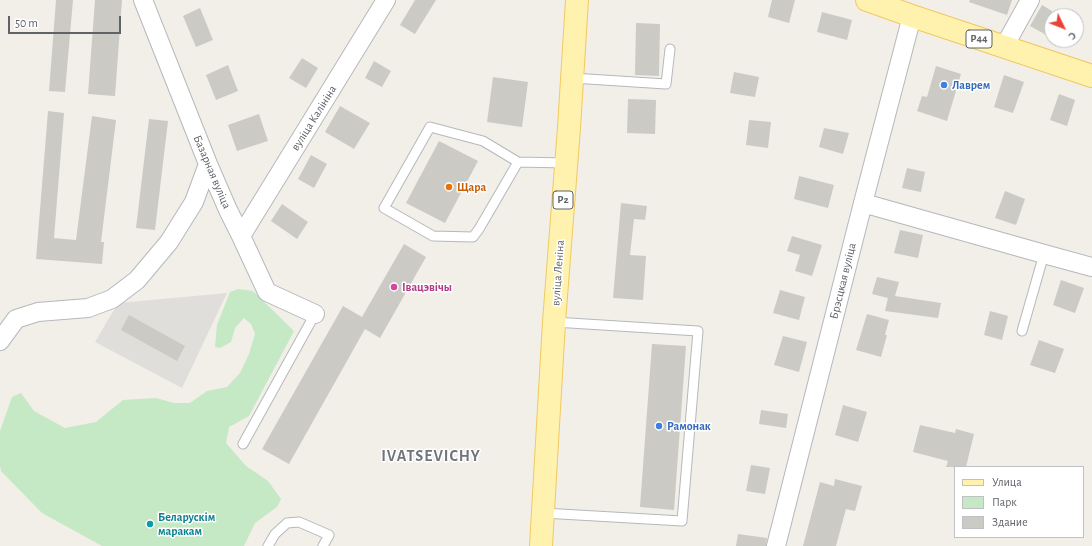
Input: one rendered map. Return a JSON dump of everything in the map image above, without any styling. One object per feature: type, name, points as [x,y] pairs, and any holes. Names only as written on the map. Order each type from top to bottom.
[{"type":"main road","name":"вуліца Леніна","points":[[541,546],[554,322],[577,0]]},
{"type":"main road","name":"Р44","points":[[867,0],[1092,76]]},
{"type":"street","name":"Базарная вуліца","points":[[143,0],[208,164],[267,292],[315,314]]},
{"type":"street","name":"вуліца Калініна","points":[[241,236],[386,0]]},
{"type":"street","points":[[1004,47],[1030,0]]},
{"type":"street","name":"Брэсцкая вуліца","points":[[776,546],[912,16]]},
{"type":"street","points":[[0,341],[16,319],[38,312],[88,308],[112,299],[137,280],[169,242],[194,202],[208,164]]},
{"type":"street","points":[[863,203],[1092,267]]},
{"type":"lane","points":[[572,78],[666,84],[670,49]]},
{"type":"lane","points":[[518,162],[473,237],[433,236],[384,208],[430,127],[483,141],[518,162],[566,163]]},
{"type":"lane","points":[[1022,330],[1044,254]]},
{"type":"lane","points":[[243,444],[315,314]]},
{"type":"lane","points":[[543,513],[682,521],[698,331],[554,322]]},
{"type":"lane","points":[[268,546],[275,534],[287,523],[299,522],[329,535],[323,546]]},
{"type":"shaded area","points":[[227,293],[182,388],[95,342],[118,303]]},
{"type":"green space","points":[[238,289],[253,291],[294,331],[249,416],[229,427],[226,443],[246,466],[268,481],[281,499],[277,507],[255,523],[244,546],[102,546],[42,513],[1,471],[0,431],[12,397],[21,393],[34,411],[65,428],[96,422],[123,400],[156,398],[174,403],[190,403],[207,391],[227,387],[240,373],[249,354],[255,334],[251,324],[244,318],[235,328],[231,342],[220,348],[215,347],[217,325],[230,292]]},
{"type":"building","points":[[56,0],[73,0],[65,92],[49,91]]},
{"type":"building","points":[[95,0],[122,0],[115,96],[88,94]]},
{"type":"building","points":[[415,0],[436,0],[415,34],[400,25]]},
{"type":"building","points":[[772,0],[795,0],[789,23],[768,17]]},
{"type":"building","points":[[970,0],[1012,0],[1007,15],[969,2]]},
{"type":"building","points":[[1042,5],[1047,8],[1044,8],[1044,34],[1030,26]]},
{"type":"building","points":[[200,8],[213,40],[196,47],[183,16]]},
{"type":"building","points":[[822,12],[852,20],[847,40],[817,32]]},
{"type":"building","points":[[636,23],[660,24],[659,76],[635,75]]},
{"type":"building","points":[[302,58],[318,68],[306,88],[289,78]]},
{"type":"building","points":[[374,61],[391,71],[382,87],[365,78]]},
{"type":"building","points":[[228,65],[238,91],[216,100],[206,75]]},
{"type":"building","name":"Лаврем","points":[[936,66],[961,74],[947,121],[917,111],[922,96],[927,97]]},
{"type":"building","points":[[734,72],[759,77],[755,97],[730,93]]},
{"type":"building","points":[[1004,75],[1024,82],[1013,113],[994,107]]},
{"type":"building","points":[[493,77],[528,82],[522,127],[487,122]]},
{"type":"building","points":[[1059,94],[1075,100],[1067,126],[1050,120]]},
{"type":"building","points":[[628,99],[656,100],[655,134],[627,133]]},
{"type":"building","points":[[340,106],[370,123],[354,149],[325,132]]},
{"type":"building","points":[[48,111],[64,113],[54,238],[76,240],[92,116],[116,120],[101,242],[104,242],[102,264],[36,259]]},
{"type":"building","points":[[259,114],[268,141],[237,151],[228,125]]},
{"type":"building","points":[[149,119],[168,121],[155,230],[136,228]]},
{"type":"building","points":[[749,120],[771,122],[768,148],[746,145]]},
{"type":"building","points":[[824,128],[849,133],[843,154],[819,147]]},
{"type":"building","points":[[439,141],[478,161],[445,223],[406,203]]},
{"type":"building","points":[[311,155],[327,164],[314,188],[298,179]]},
{"type":"building","points":[[907,168],[925,172],[921,192],[902,188]]},
{"type":"building","points":[[799,176],[834,185],[828,208],[794,199]]},
{"type":"building","points":[[1005,191],[1025,199],[1016,225],[995,218]]},
{"type":"building","points":[[621,203],[647,206],[645,220],[634,219],[630,255],[646,256],[643,300],[613,298]]},
{"type":"building","points":[[282,204],[308,222],[297,239],[271,221]]},
{"type":"building","points":[[900,230],[923,235],[918,258],[894,253]]},
{"type":"building","points":[[792,236],[822,245],[812,276],[795,271],[800,255],[787,251]]},
{"type":"building","points":[[404,244],[426,257],[380,338],[365,329],[289,464],[262,449],[343,306],[362,317]]},
{"type":"building","points":[[877,277],[899,282],[895,296],[941,303],[938,318],[885,311],[888,298],[872,294]]},
{"type":"building","points":[[1061,280],[1084,288],[1075,313],[1053,305]]},
{"type":"building","points":[[780,290],[805,297],[799,320],[773,313]]},
{"type":"building","points":[[990,311],[1008,316],[1002,340],[984,335]]},
{"type":"building","points":[[867,314],[889,320],[885,335],[887,335],[881,357],[856,350]]},
{"type":"building","points":[[129,315],[185,346],[177,361],[121,330]]},
{"type":"building","points":[[783,336],[807,342],[799,372],[774,365]]},
{"type":"building","points":[[1039,340],[1064,349],[1055,373],[1030,365]]},
{"type":"building","points":[[652,344],[686,346],[674,510],[640,507]]},
{"type":"building","points":[[843,405],[867,412],[858,442],[835,435]]},
{"type":"building","points":[[761,410],[788,414],[786,428],[759,424]]},
{"type":"building","points":[[920,425],[955,433],[956,429],[974,434],[966,466],[946,467],[948,461],[913,452]]},
{"type":"building","points":[[751,465],[770,468],[765,494],[746,491]]},
{"type":"building","points":[[835,479],[862,486],[855,511],[846,509],[836,546],[803,546],[820,482],[834,486]]},
{"type":"building","points":[[738,534],[767,538],[766,546],[736,546]]},
{"type":"place","name":"Лаврем","points":[[944,85]]},
{"type":"place","name":"Щара","points":[[449,187]]},
{"type":"place","name":"Івацэвічы","points":[[394,287]]},
{"type":"place","name":"Рамонак","points":[[659,426]]},
{"type":"place","name":"Беларускім маракам","points":[[150,524]]},
{"type":"district","name":"IVATSEVICHY","points":[[431,456]]}]
